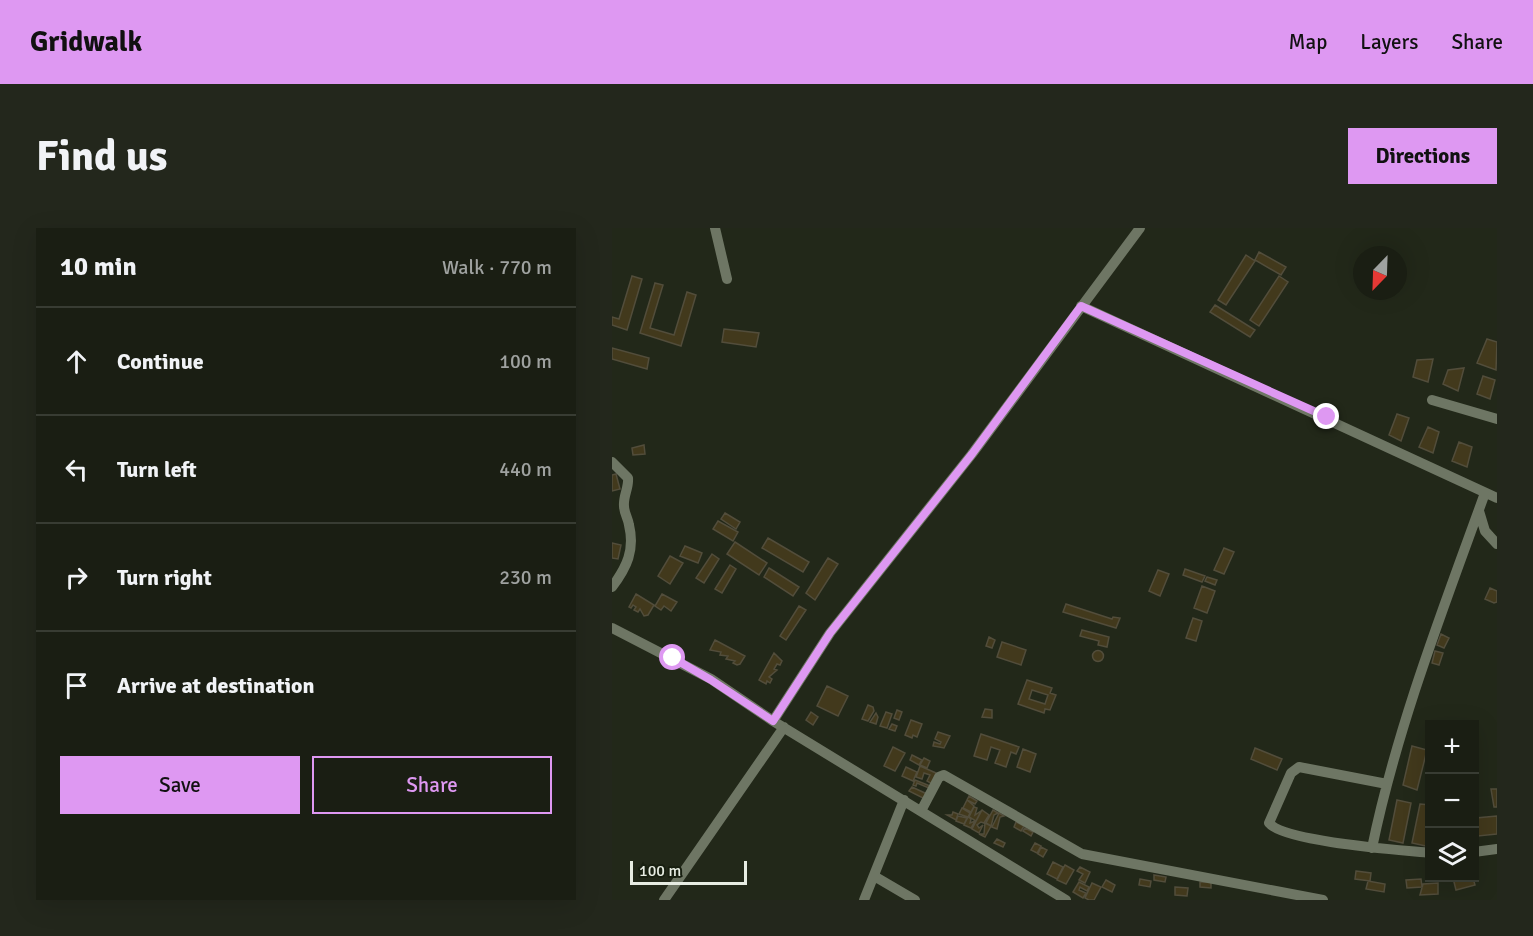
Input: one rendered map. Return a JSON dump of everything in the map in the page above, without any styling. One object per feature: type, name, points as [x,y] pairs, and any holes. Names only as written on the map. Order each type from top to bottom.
[{"type":"street","points":[[715,228],[727,279]]},
{"type":"street","points":[[773,721],[830,633],[943,491],[1140,228]]},
{"type":"street","points":[[1081,306],[1497,498]]},
{"type":"street","points":[[1432,400],[1497,419]]},
{"type":"street","points":[[612,462],[628,478],[624,495],[624,510],[629,525],[631,546],[628,565],[612,587]]},
{"type":"street","points":[[1372,848],[1387,784],[1438,625],[1485,493]]},
{"type":"street","points":[[1479,511],[1485,531],[1497,544]]},
{"type":"street","points":[[612,628],[711,680],[773,721],[1065,900]]},
{"type":"street","points":[[664,900],[784,727]]},
{"type":"street","points":[[1387,784],[1299,766],[1291,773],[1269,823],[1276,829],[1372,848],[1425,853]]},
{"type":"street","points":[[921,811],[939,777],[945,776],[1077,852],[1323,900]]},
{"type":"street","points":[[864,900],[904,800]]},
{"type":"street","points":[[1479,851],[1497,849]]},
{"type":"street","points":[[873,876],[915,900]]},
{"type":"building","points":[[1259,252],[1286,267],[1281,275],[1255,260]]},
{"type":"building","points":[[1246,255],[1255,261],[1226,305],[1218,300]]},
{"type":"building","points":[[632,276],[642,279],[627,330],[612,325],[612,317],[619,319]]},
{"type":"building","points":[[1279,276],[1288,282],[1259,326],[1250,320]]},
{"type":"building","points":[[655,283],[663,285],[650,328],[674,335],[687,292],[696,295],[681,346],[640,333]]},
{"type":"building","points":[[1215,305],[1255,330],[1250,337],[1210,312]]},
{"type":"building","points":[[724,329],[759,333],[756,347],[722,342]]},
{"type":"building","points":[[1487,339],[1497,342],[1496,370],[1477,363]]},
{"type":"building","points":[[612,348],[649,358],[647,369],[612,359]]},
{"type":"building","points":[[1433,359],[1428,382],[1413,377],[1417,360]]},
{"type":"building","points":[[1464,368],[1458,391],[1443,384],[1448,370]]},
{"type":"building","points":[[1483,376],[1495,380],[1490,399],[1477,394]]},
{"type":"building","points":[[1397,414],[1409,418],[1401,441],[1389,435]]},
{"type":"building","points":[[1428,427],[1439,432],[1433,453],[1419,447]]},
{"type":"building","points":[[1459,442],[1472,447],[1467,467],[1452,461]]},
{"type":"building","points":[[644,445],[645,454],[633,455],[632,448]]},
{"type":"building","points":[[616,474],[620,489],[612,491],[612,475]]},
{"type":"building","points":[[725,513],[740,522],[736,529],[721,519]]},
{"type":"building","points":[[718,521],[738,532],[733,541],[713,529]]},
{"type":"building","points":[[768,538],[809,562],[803,572],[762,548]]},
{"type":"building","points":[[735,542],[767,563],[759,575],[727,554]]},
{"type":"building","points":[[612,543],[621,545],[618,559],[612,558]]},
{"type":"building","points":[[685,546],[702,553],[698,563],[680,556]]},
{"type":"building","points":[[1224,548],[1234,552],[1224,574],[1214,570]]},
{"type":"building","points":[[712,554],[719,559],[704,583],[696,578]]},
{"type":"building","points":[[670,556],[683,563],[670,584],[658,576]]},
{"type":"building","points":[[828,558],[838,564],[815,600],[806,593]]},
{"type":"building","points":[[730,565],[736,569],[722,593],[715,589]]},
{"type":"building","points":[[769,568],[799,587],[793,596],[764,577]]},
{"type":"building","points":[[1185,569],[1205,576],[1202,582],[1183,575]]},
{"type":"building","points":[[1158,570],[1169,574],[1160,596],[1149,591]]},
{"type":"building","points":[[1207,577],[1217,580],[1215,585],[1205,581]]},
{"type":"building","points":[[1202,586],[1215,591],[1207,613],[1194,608]]},
{"type":"building","points":[[1490,588],[1497,591],[1497,602],[1485,599]]},
{"type":"building","points":[[636,594],[654,605],[648,615],[644,616],[640,609],[638,612],[634,610],[636,607],[633,605],[629,607]]},
{"type":"building","points":[[662,594],[677,602],[671,611],[664,606],[661,610],[655,606]]},
{"type":"building","points":[[1066,604],[1112,619],[1113,617],[1120,618],[1116,628],[1063,612]]},
{"type":"building","points":[[799,606],[806,610],[786,640],[780,636]]},
{"type":"building","points":[[1193,618],[1202,621],[1196,641],[1186,638]]},
{"type":"building","points":[[1082,630],[1109,637],[1107,647],[1098,645],[1099,641],[1080,636]]},
{"type":"building","points":[[1441,634],[1449,638],[1444,648],[1437,645]]},
{"type":"building","points":[[989,637],[995,640],[992,648],[986,646]]},
{"type":"building","points":[[715,640],[745,656],[740,664],[737,665],[733,663],[735,661],[726,659],[728,656],[720,655],[721,652],[710,650]]},
{"type":"building","points":[[1002,642],[1026,650],[1021,665],[997,657]]},
{"type":"building","points":[[1098,650],[1104,656],[1098,662],[1092,656]]},
{"type":"building","points":[[1435,651],[1443,653],[1439,665],[1432,663]]},
{"type":"building","points":[[774,653],[782,661],[780,665],[777,664],[774,669],[777,670],[769,677],[772,679],[770,683],[767,681],[766,684],[759,680]]},
{"type":"building","points":[[1027,680],[1052,688],[1050,693],[1056,695],[1050,710],[1045,709],[1044,713],[1018,704]],"holes":[[[1032,690],[1048,695],[1045,704],[1029,699]]]},
{"type":"building","points":[[827,686],[848,696],[838,716],[817,706]]},
{"type":"building","points":[[868,705],[873,707],[874,711],[868,721],[862,719]]},
{"type":"building","points":[[985,709],[992,710],[992,718],[982,717]]},
{"type":"building","points":[[897,710],[902,712],[899,720],[894,718]]},
{"type":"building","points":[[811,712],[818,717],[813,725],[806,720]]},
{"type":"building","points":[[886,712],[892,714],[887,728],[880,726]]},
{"type":"building","points":[[876,713],[878,717],[876,724],[870,722]]},
{"type":"building","points":[[911,720],[922,724],[917,737],[913,735],[912,738],[905,735]]},
{"type":"building","points":[[892,724],[897,726],[895,731],[889,729]]},
{"type":"building","points":[[938,732],[950,736],[944,748],[933,746],[934,742],[940,744],[941,742],[935,739]]},
{"type":"building","points":[[981,734],[1019,747],[1016,754],[1011,752],[1006,767],[995,763],[1000,750],[991,747],[987,760],[974,756]]},
{"type":"building","points":[[1412,746],[1425,749],[1417,790],[1403,785]]},
{"type":"building","points":[[893,747],[905,753],[895,771],[884,766]]},
{"type":"building","points":[[1255,748],[1282,759],[1277,770],[1251,759]]},
{"type":"building","points":[[1023,749],[1036,754],[1030,772],[1017,767]]},
{"type":"building","points":[[912,755],[922,760],[919,765],[910,760]]},
{"type":"building","points":[[924,758],[930,761],[927,768],[920,765]]},
{"type":"building","points":[[920,766],[936,773],[932,784],[927,781],[930,775],[924,773],[922,779],[916,777]]},
{"type":"building","points":[[906,767],[917,772],[913,781],[902,776]]},
{"type":"building","points":[[915,780],[930,786],[929,788],[917,783],[916,786],[913,785]]},
{"type":"building","points":[[912,787],[927,794],[925,799],[909,791]]},
{"type":"building","points":[[1491,789],[1497,789],[1497,807],[1494,807]]},
{"type":"building","points":[[969,796],[977,801],[975,804],[967,800]]},
{"type":"building","points":[[967,800],[974,806],[971,812],[963,808]]},
{"type":"building","points":[[1397,800],[1411,803],[1403,843],[1389,840]]},
{"type":"building","points":[[1420,804],[1425,804],[1425,846],[1412,843]]},
{"type":"building","points":[[974,807],[977,808],[975,815],[981,811],[976,821],[969,817]]},
{"type":"building","points":[[962,808],[970,813],[968,817],[959,814]]},
{"type":"building","points":[[982,810],[989,815],[984,823],[977,825],[979,828],[983,825],[979,833],[972,829]]},
{"type":"building","points":[[993,810],[998,813],[994,815],[991,826],[986,823]]},
{"type":"building","points":[[953,812],[958,814],[956,820],[947,815],[952,815]]},
{"type":"building","points":[[999,813],[1004,816],[1000,817],[997,829],[992,827]]},
{"type":"building","points":[[958,816],[967,818],[964,824],[956,821]]},
{"type":"building","points":[[1497,816],[1497,834],[1479,836],[1479,818]]},
{"type":"building","points":[[968,817],[971,819],[970,823],[975,821],[971,828],[964,825]]},
{"type":"building","points":[[1016,822],[1024,826],[1021,831],[1014,827]]},
{"type":"building","points":[[985,823],[991,826],[985,837],[979,834],[984,834]]},
{"type":"building","points":[[1025,828],[1033,832],[1031,836],[1023,831]]},
{"type":"building","points":[[997,839],[1005,843],[1003,847],[994,843]]},
{"type":"building","points":[[1035,843],[1041,846],[1037,853],[1031,850]]},
{"type":"building","points":[[1041,847],[1047,850],[1043,857],[1038,854]]},
{"type":"building","points":[[1053,862],[1063,867],[1057,879],[1047,874]]},
{"type":"building","points":[[1065,865],[1074,870],[1066,884],[1057,880]]},
{"type":"building","points":[[1080,867],[1090,872],[1085,883],[1079,880],[1083,874],[1077,871]]},
{"type":"building","points":[[1356,871],[1371,873],[1370,881],[1355,879]]},
{"type":"building","points":[[1154,875],[1166,877],[1165,882],[1154,880]]},
{"type":"building","points":[[1140,879],[1151,881],[1150,887],[1139,885]]},
{"type":"building","points":[[1421,879],[1422,887],[1407,888],[1406,880]]},
{"type":"building","points":[[1106,880],[1115,885],[1112,892],[1102,887]]},
{"type":"building","points":[[1368,881],[1385,884],[1384,892],[1366,889]]},
{"type":"building","points":[[1079,882],[1089,887],[1087,891],[1080,887],[1079,890],[1086,893],[1083,898],[1073,892]]},
{"type":"building","points":[[1200,882],[1211,882],[1211,888],[1200,887]]},
{"type":"building","points":[[1454,882],[1474,882],[1475,885],[1456,890]]},
{"type":"building","points":[[1092,883],[1101,887],[1094,900],[1089,900],[1085,898]]},
{"type":"building","points":[[1438,883],[1438,894],[1420,895],[1423,884]]},
{"type":"building","points":[[1175,887],[1188,888],[1187,896],[1175,895]]},
{"type":"route","points":[[673,658],[773,721],[830,633],[972,454],[1081,306],[1327,417]]}]
